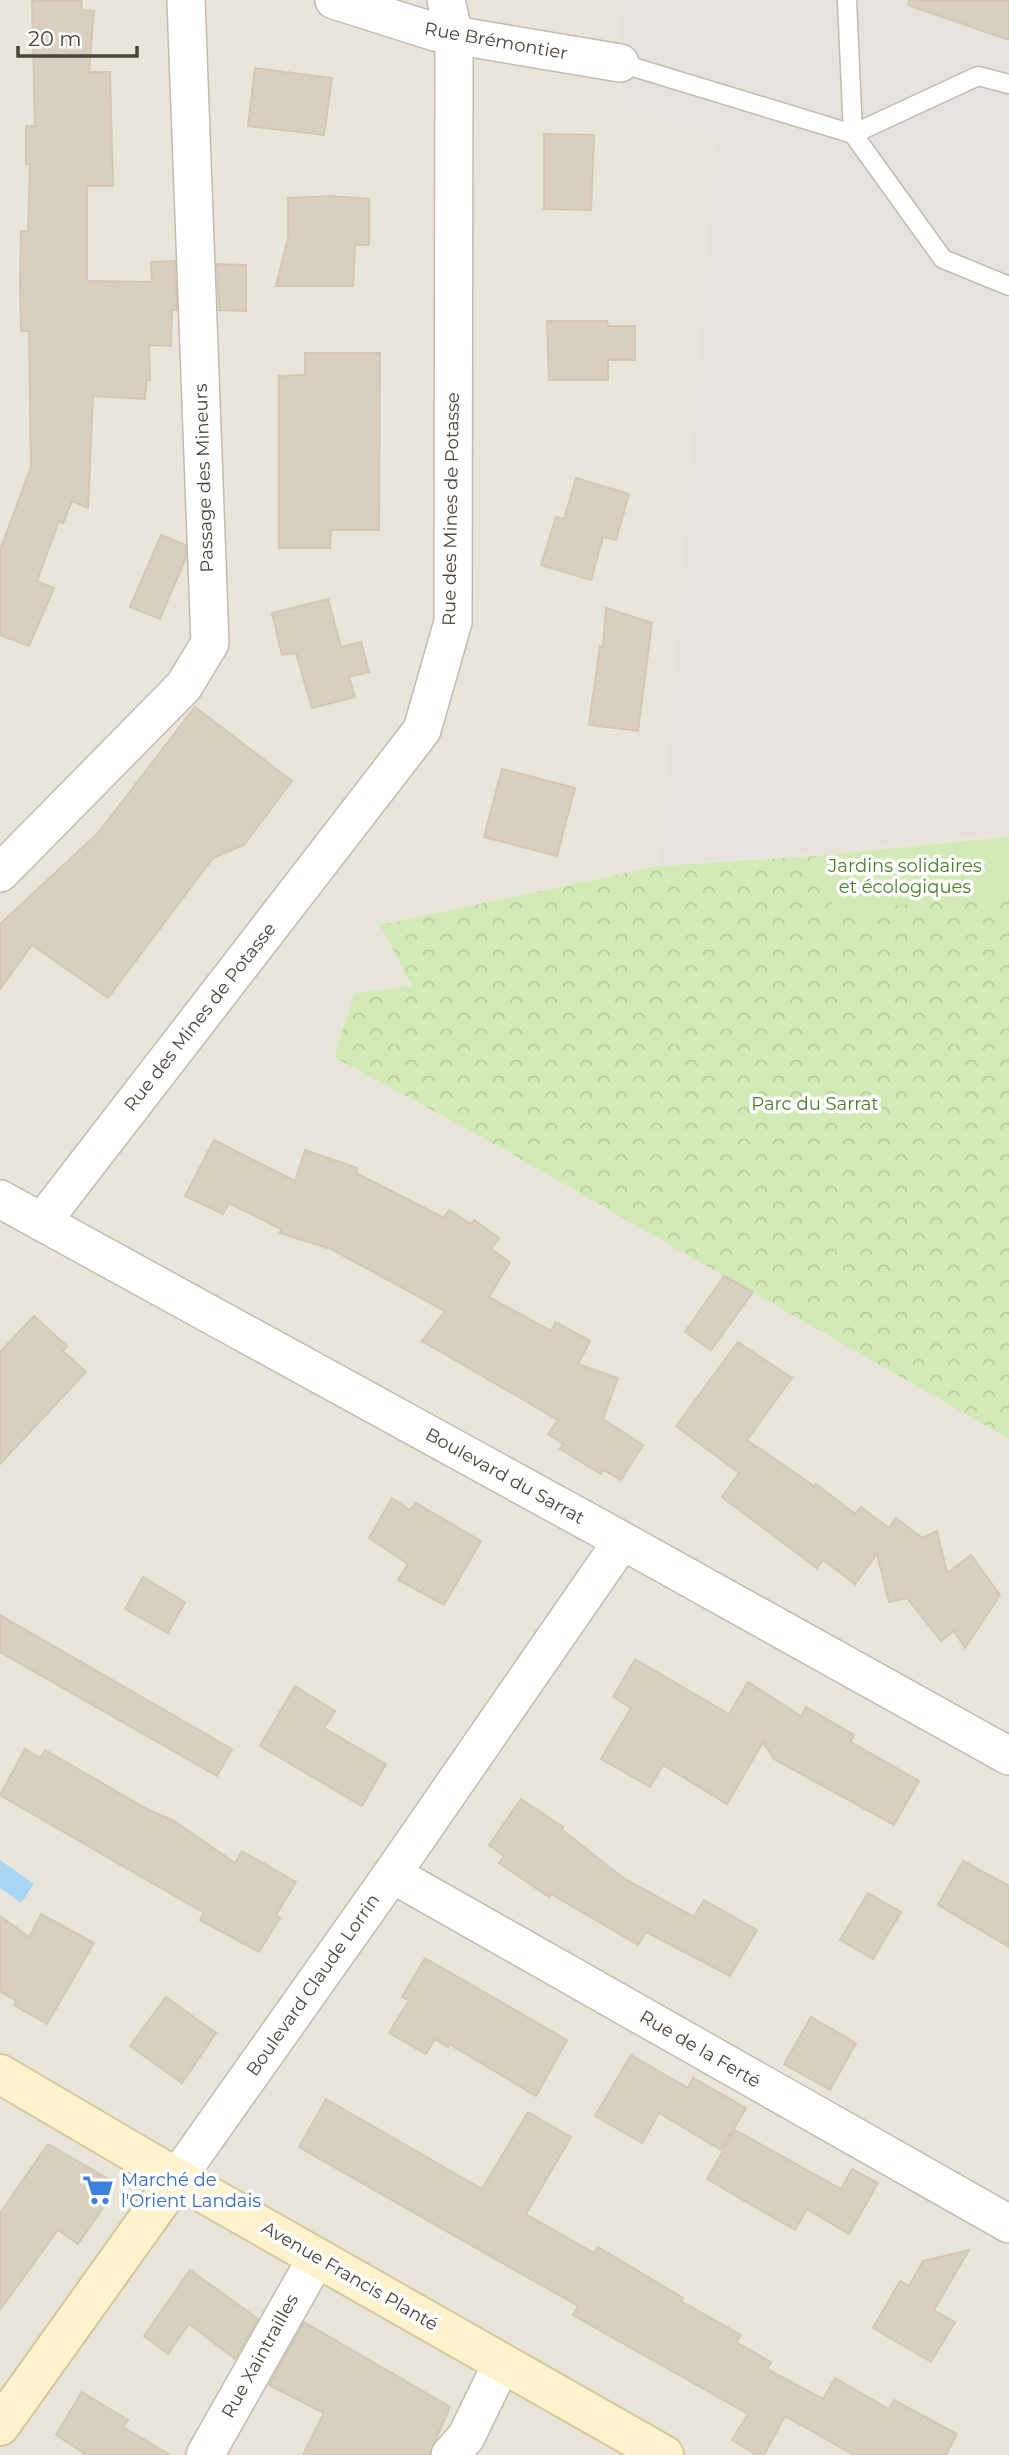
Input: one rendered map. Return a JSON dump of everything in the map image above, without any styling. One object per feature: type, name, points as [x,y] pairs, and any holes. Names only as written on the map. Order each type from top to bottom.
[{"type":"street","name":"Passage des Mineurs","points":[[0,873],[184,686],[210,643],[186,0]]},
{"type":"street","name":"Rue Brémontier","points":[[334,0],[435,32],[620,63]]},
{"type":"street","name":"Rue des Mines de Potasse","points":[[43,1222],[422,730],[453,622],[454,36],[446,0]]},
{"type":"street","name":"Boulevard du Sarrat","points":[[0,1199],[1009,1756]]},
{"type":"street","name":"Boulevard Claude Lorrin","points":[[0,2426],[392,1874],[622,1541]]},
{"type":"street","name":"Rue de la Ferté","points":[[392,1874],[1009,2224]]},
{"type":"street","name":"Avenue Francis Planté","points":[[0,2074],[177,2178],[664,2455]]},
{"type":"street","name":"Rue Xaintrailles","points":[[205,2455],[317,2257]]},
{"type":"street","points":[[458,2446],[502,2363]]},
{"type":"lane","points":[[846,0],[853,134],[943,259],[1009,286]]},
{"type":"lane","points":[[620,63],[853,134],[978,76],[1009,84]]},
{"type":"shaded area","points":[[0,0],[1009,0],[1009,2455],[0,2455]]},
{"type":"shaded area","points":[[622,0],[1009,0],[1009,832],[660,866],[716,140],[624,111],[620,63]]},
{"type":"green space","name":"Jardins solidaires et écologiques","points":[[1009,837],[1009,893],[835,912],[816,856]]},
{"type":"green space","name":"Parc du Sarrat","points":[[816,856],[835,912],[1009,893],[1009,1439],[480,1136],[334,1057],[355,993],[412,986],[380,925],[660,866]]},
{"type":"water","points":[[0,1860],[34,1884],[21,1903],[0,1888]]},
{"type":"building","points":[[32,0],[81,0],[82,10],[94,11],[89,72],[110,72],[113,186],[87,186],[87,281],[152,282],[151,262],[175,261],[177,310],[172,310],[171,346],[149,345],[150,380],[147,380],[145,399],[93,396],[88,508],[72,501],[63,523],[59,521],[37,581],[54,588],[29,646],[0,635],[0,550],[31,467],[29,331],[21,331],[20,281],[21,231],[28,231],[30,164],[26,164],[26,126],[35,126]]},
{"type":"building","points":[[909,0],[1009,0],[1009,40],[908,5]]},
{"type":"building","points":[[255,68],[332,78],[324,135],[248,126]]},
{"type":"building","points":[[544,134],[594,135],[591,210],[544,209]]},
{"type":"building","points":[[331,196],[369,199],[369,245],[355,245],[353,286],[276,286],[288,238],[288,198]]},
{"type":"building","points":[[217,264],[246,265],[246,311],[219,310]]},
{"type":"building","points":[[547,321],[607,321],[608,326],[635,326],[635,360],[608,360],[608,380],[549,380]]},
{"type":"building","points":[[305,353],[380,353],[379,530],[331,530],[330,548],[279,548],[279,376],[305,375]]},
{"type":"building","points":[[576,478],[629,494],[616,540],[603,537],[591,580],[541,565],[556,517],[564,519]]},
{"type":"building","points":[[161,535],[185,545],[186,557],[160,619],[130,607]]},
{"type":"building","points":[[328,599],[341,647],[361,642],[369,672],[349,677],[355,697],[312,708],[296,653],[282,655],[272,613]]},
{"type":"building","points":[[606,608],[652,623],[638,731],[589,725],[600,646],[603,647]]},
{"type":"building","points":[[195,707],[292,781],[244,845],[213,858],[108,998],[32,945],[0,989],[0,924],[98,833]]},
{"type":"building","points":[[502,769],[575,788],[557,856],[484,837]]},
{"type":"building","points":[[214,1140],[295,1181],[305,1150],[357,1168],[356,1173],[444,1218],[449,1210],[471,1224],[474,1220],[499,1238],[491,1249],[510,1262],[489,1297],[551,1331],[556,1322],[590,1341],[578,1364],[618,1378],[603,1419],[643,1445],[621,1480],[603,1470],[601,1474],[560,1449],[563,1444],[548,1434],[558,1420],[422,1341],[445,1311],[331,1249],[280,1233],[281,1229],[229,1203],[223,1214],[185,1196]]},
{"type":"building","points":[[724,1276],[753,1292],[711,1350],[685,1332]]},
{"type":"building","points":[[34,1316],[67,1346],[63,1351],[86,1372],[0,1464],[0,1352]]},
{"type":"building","points":[[738,1342],[792,1378],[747,1440],[814,1486],[816,1484],[855,1514],[861,1507],[889,1528],[896,1518],[922,1538],[937,1531],[947,1573],[971,1555],[1000,1595],[965,1648],[954,1631],[941,1641],[907,1598],[889,1602],[877,1554],[855,1584],[823,1560],[817,1568],[722,1497],[739,1473],[676,1426]]},
{"type":"building","points":[[392,1498],[410,1510],[416,1503],[481,1541],[444,1605],[398,1580],[408,1564],[369,1538]]},
{"type":"building","points":[[143,1577],[185,1602],[168,1633],[125,1609]]},
{"type":"building","points":[[0,1615],[232,1749],[217,1776],[0,1652]]},
{"type":"building","points":[[635,1659],[729,1714],[748,1682],[801,1716],[806,1707],[854,1735],[851,1742],[919,1781],[894,1825],[774,1759],[763,1742],[727,1804],[663,1765],[650,1787],[601,1759],[631,1708],[613,1697]]},
{"type":"building","points":[[295,1686],[335,1711],[324,1728],[386,1764],[362,1806],[260,1746]]},
{"type":"building","points":[[25,1749],[40,1758],[45,1750],[147,1809],[174,1821],[235,1863],[242,1851],[296,1882],[276,1915],[280,1918],[259,1952],[200,1920],[204,1913],[0,1795]]},
{"type":"building","points":[[521,1799],[563,1827],[562,1830],[625,1879],[694,1917],[704,1900],[757,1930],[730,1976],[646,1932],[638,1945],[551,1894],[549,1897],[499,1863],[504,1856],[489,1845]]},
{"type":"building","points":[[963,1861],[1009,1886],[1009,1947],[938,1905]]},
{"type":"building","points":[[868,1893],[901,1912],[873,1959],[840,1940]]},
{"type":"building","points":[[41,1914],[94,1943],[47,2024],[14,2005],[16,2000],[0,1992],[0,1916],[29,1937]]},
{"type":"building","points":[[425,1958],[567,2040],[536,2096],[449,2044],[448,2047],[435,2039],[426,2054],[389,2033],[409,2000],[402,1997]]},
{"type":"building","points":[[166,1997],[216,2033],[182,2083],[130,2046]]},
{"type":"building","points":[[811,2017],[856,2043],[830,2090],[784,2064]]},
{"type":"building","points":[[631,2055],[688,2088],[693,2078],[746,2108],[721,2150],[659,2113],[642,2143],[595,2116]]},
{"type":"building","points":[[326,2099],[482,2189],[528,2112],[571,2137],[526,2214],[594,2253],[598,2247],[683,2298],[681,2301],[741,2335],[736,2342],[771,2362],[767,2369],[823,2399],[835,2378],[889,2409],[894,2400],[957,2434],[946,2455],[854,2455],[785,2416],[764,2455],[757,2455],[732,2440],[748,2414],[573,2315],[578,2306],[299,2147]]},
{"type":"building","points":[[735,2130],[841,2189],[852,2169],[878,2183],[849,2234],[807,2209],[795,2230],[707,2179]]},
{"type":"building","points":[[48,2144],[112,2181],[110,2198],[78,2244],[58,2230],[0,2310],[0,2213]]},
{"type":"building","points":[[969,2250],[934,2310],[955,2322],[931,2362],[873,2328],[900,2281],[909,2286],[923,2261]]},
{"type":"building","points":[[190,2270],[258,2319],[235,2359],[189,2324],[168,2354],[144,2336]]},
{"type":"building","points":[[304,2322],[450,2407],[429,2455],[303,2455],[324,2413],[269,2385]]},
{"type":"building","points":[[82,2392],[128,2420],[123,2427],[170,2455],[87,2455],[56,2435]]},
{"type":"place","name":"Marché de l'Orient Landais","points":[[98,2190]]}]
